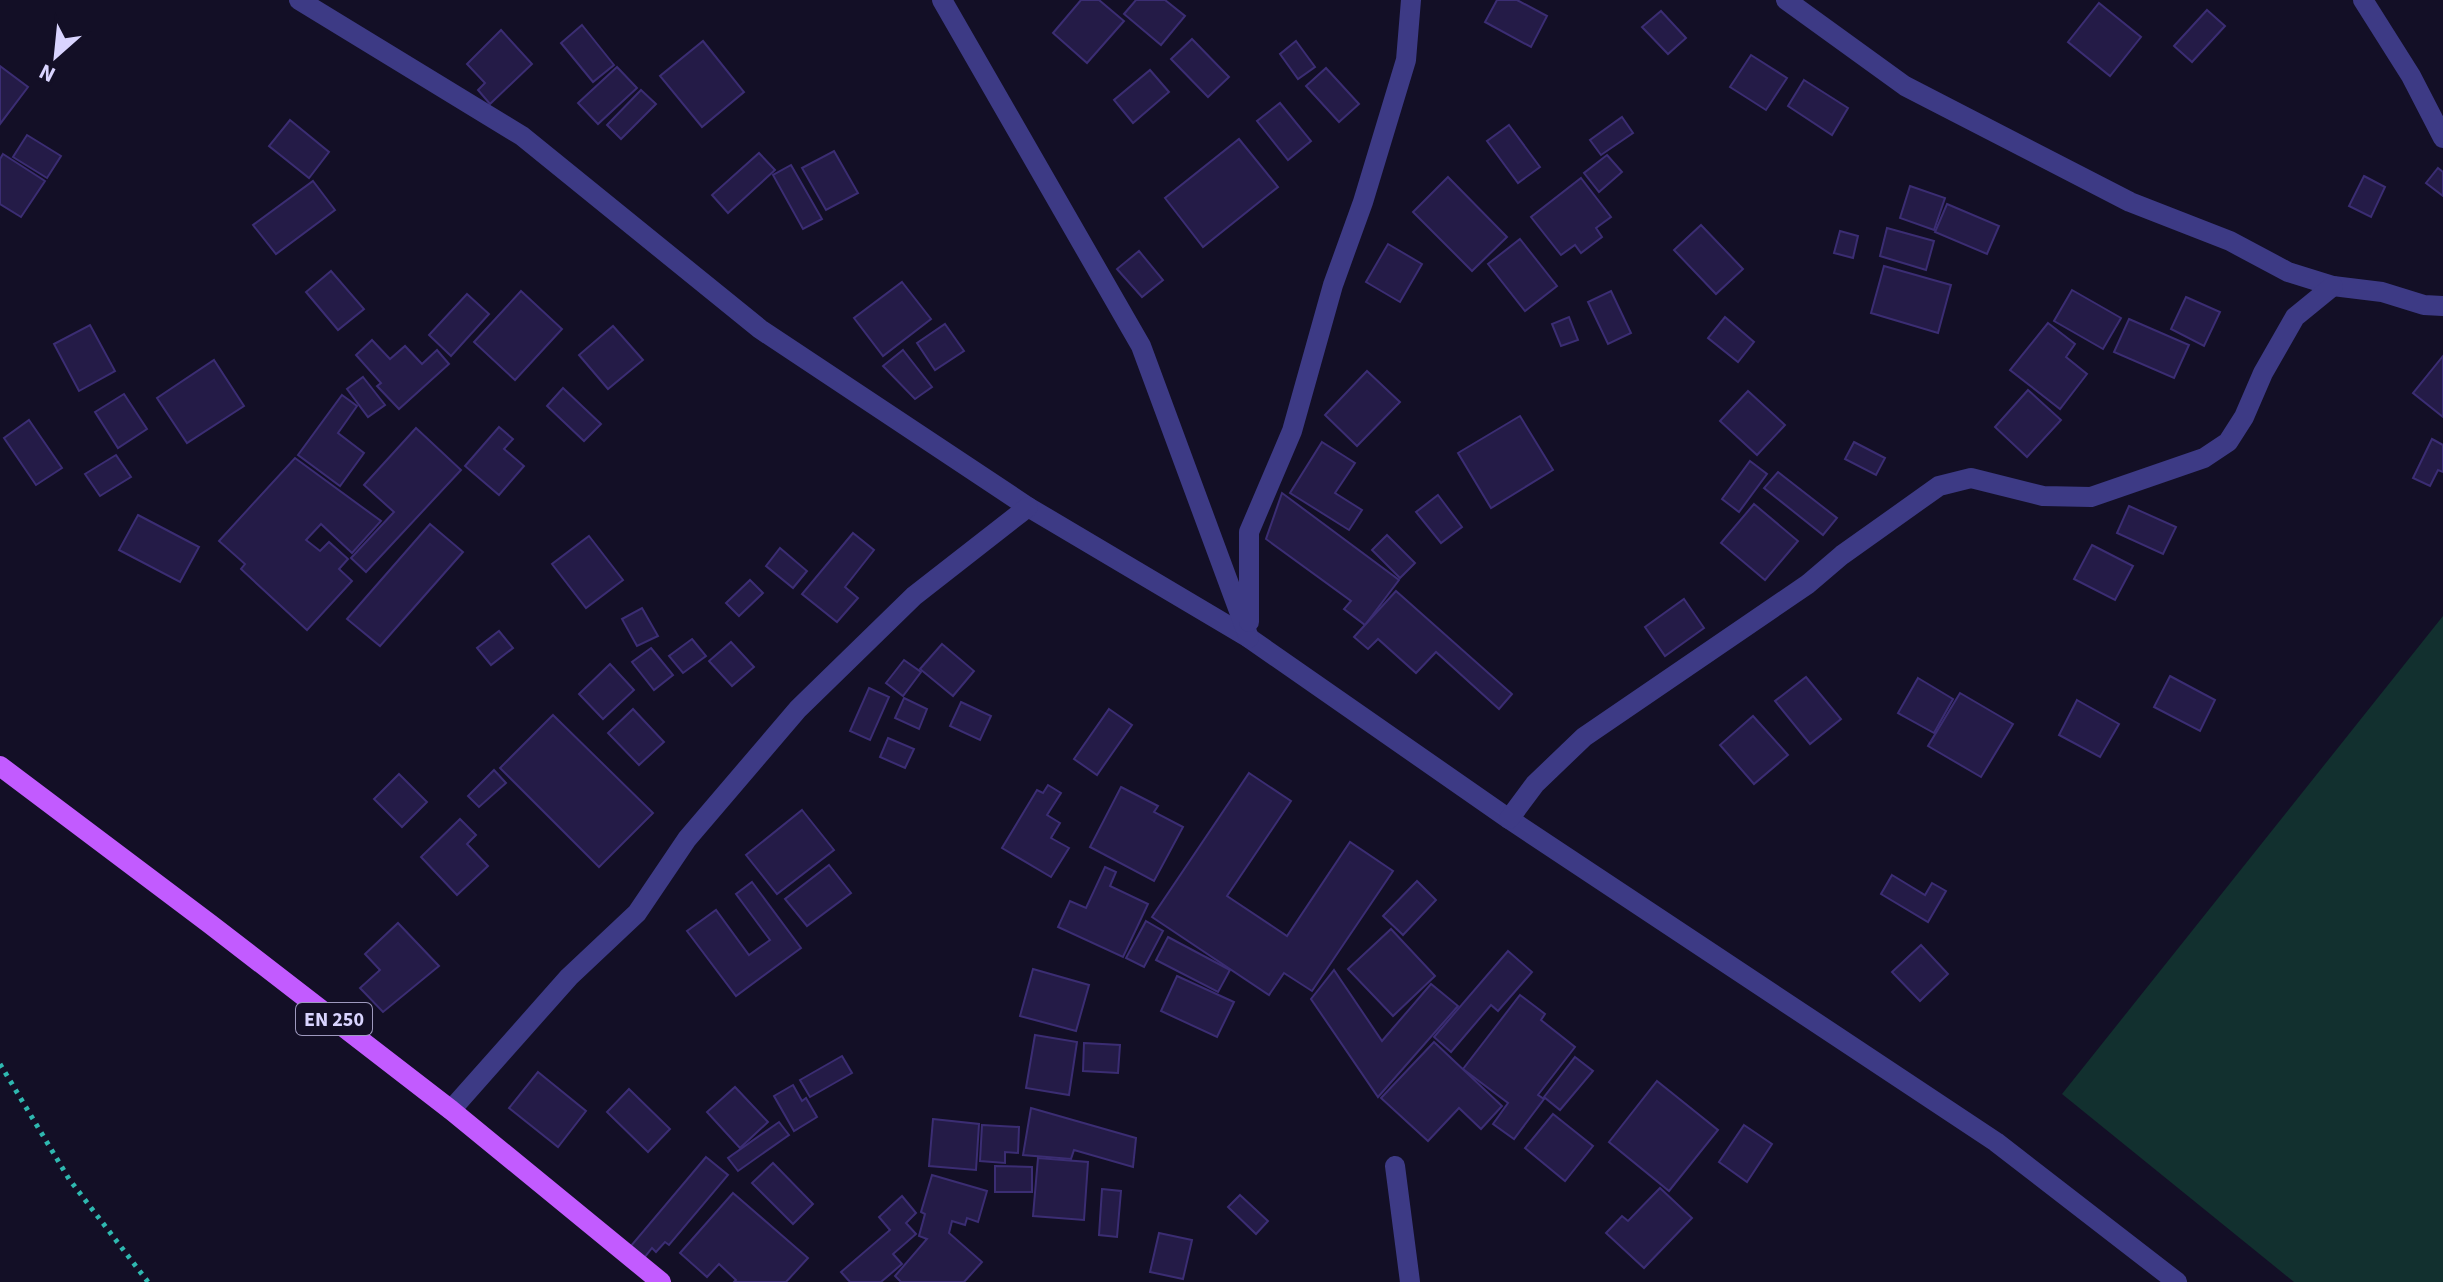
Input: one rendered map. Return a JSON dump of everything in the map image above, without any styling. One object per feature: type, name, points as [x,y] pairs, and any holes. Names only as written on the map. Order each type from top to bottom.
[{"type":"main road","name":"EN 250","points":[[0,766],[451,1110],[661,1282]]},
{"type":"street","points":[[299,0],[522,136],[760,329],[1028,507],[1249,638],[1509,819],[1996,1142],[2177,1282]]},
{"type":"street","points":[[942,0],[1141,346],[1249,638]]},
{"type":"street","points":[[1249,638],[1249,532],[1292,431],[1333,285],[1363,202],[1406,60],[1411,0]]},
{"type":"street","points":[[1786,0],[1905,86],[2130,202],[2230,241],[2288,272],[2333,286],[2382,292],[2424,305],[2443,306]]},
{"type":"street","points":[[2363,0],[2411,76],[2443,138]]},
{"type":"street","points":[[1509,819],[1535,784],[1584,737],[1808,584],[1842,555],[1939,486],[1971,478],[2043,496],[2091,497],[2204,458],[2228,442],[2295,317],[2333,286]]},
{"type":"street","points":[[451,1110],[569,977],[637,913],[687,839],[798,709],[914,596],[1028,507]]},
{"type":"street","points":[[1395,1166],[1410,1282]]},
{"type":"path","points":[[0,1064],[69,1179],[148,1282]]},
{"type":"green space","points":[[2443,616],[2443,1282],[2294,1282],[2062,1094]]},
{"type":"building","points":[[1081,0],[1099,0],[1124,21],[1087,63],[1053,33]]},
{"type":"building","points":[[1136,0],[1165,0],[1185,16],[1161,45],[1124,14]]},
{"type":"building","points":[[1497,0],[1517,0],[1547,16],[1531,47],[1485,22]]},
{"type":"building","points":[[2099,3],[2141,37],[2110,76],[2068,42]]},
{"type":"building","points":[[2207,10],[2225,26],[2192,62],[2174,46]]},
{"type":"building","points":[[1661,11],[1686,38],[1668,54],[1642,27]]},
{"type":"building","points":[[582,25],[614,65],[593,82],[561,43]]},
{"type":"building","points":[[501,30],[532,64],[490,104],[478,90],[485,83],[467,64]]},
{"type":"building","points":[[1192,39],[1229,77],[1208,97],[1171,59]]},
{"type":"building","points":[[703,41],[744,92],[702,127],[660,76]]},
{"type":"building","points":[[1296,41],[1315,67],[1298,79],[1280,54]]},
{"type":"building","points":[[1751,55],[1787,78],[1766,110],[1730,87]]},
{"type":"building","points":[[0,66],[28,87],[0,124]]},
{"type":"building","points":[[617,67],[637,88],[598,124],[578,103]]},
{"type":"building","points":[[1326,68],[1359,104],[1339,122],[1306,86]]},
{"type":"building","points":[[1150,70],[1169,92],[1133,123],[1114,100]]},
{"type":"building","points":[[1804,80],[1848,108],[1832,135],[1788,106]]},
{"type":"building","points":[[641,90],[656,104],[621,139],[607,125]]},
{"type":"building","points":[[1280,103],[1311,141],[1288,160],[1257,121]]},
{"type":"building","points":[[1622,117],[1633,133],[1601,155],[1590,140]]},
{"type":"building","points":[[290,120],[329,152],[309,178],[269,146]]},
{"type":"building","points":[[1509,125],[1540,167],[1518,183],[1487,141]]},
{"type":"building","points":[[27,135],[61,156],[47,178],[13,157]]},
{"type":"building","points":[[1239,139],[1278,187],[1203,247],[1165,198]]},
{"type":"building","points":[[834,151],[858,193],[826,210],[802,168]]},
{"type":"building","points":[[759,153],[775,170],[728,213],[712,195]]},
{"type":"building","points":[[3,154],[45,181],[21,217],[0,204],[0,159]]},
{"type":"building","points":[[1607,155],[1622,172],[1599,192],[1584,173]]},
{"type":"building","points":[[791,165],[822,219],[803,229],[773,175]]},
{"type":"building","points":[[2438,168],[2443,172],[2443,196],[2426,183]]},
{"type":"building","points":[[2364,176],[2385,187],[2371,217],[2349,206]]},
{"type":"building","points":[[1448,177],[1507,237],[1472,271],[1413,212]]},
{"type":"building","points":[[1581,178],[1611,217],[1596,228],[1602,237],[1581,253],[1575,245],[1561,255],[1531,217]]},
{"type":"building","points":[[313,181],[335,210],[276,254],[253,225]]},
{"type":"building","points":[[1910,186],[1945,198],[1934,230],[1900,218]]},
{"type":"building","points":[[1947,204],[1999,226],[1987,254],[1935,232]]},
{"type":"building","points":[[1701,225],[1743,269],[1716,294],[1674,250]]},
{"type":"building","points":[[1887,228],[1934,241],[1926,270],[1880,256]]},
{"type":"building","points":[[1840,231],[1858,236],[1853,258],[1834,253]]},
{"type":"building","points":[[1520,239],[1557,286],[1525,311],[1488,264]]},
{"type":"building","points":[[1388,244],[1422,264],[1400,302],[1366,282]]},
{"type":"building","points":[[1139,251],[1163,280],[1142,297],[1117,269]]},
{"type":"building","points":[[1884,266],[1951,285],[1938,333],[1871,313]]},
{"type":"building","points":[[331,271],[364,309],[338,330],[306,292]]},
{"type":"building","points":[[902,282],[931,319],[883,356],[854,318]]},
{"type":"building","points":[[2072,290],[2121,318],[2103,349],[2054,321]]},
{"type":"building","points":[[521,291],[562,329],[515,380],[474,342]]},
{"type":"building","points":[[1611,291],[1631,333],[1608,344],[1588,302]]},
{"type":"building","points":[[467,294],[489,314],[451,356],[429,335]]},
{"type":"building","points":[[2186,297],[2220,312],[2204,346],[2171,329]]},
{"type":"building","points":[[1569,317],[1578,340],[1561,346],[1552,324]]},
{"type":"building","points":[[1725,317],[1754,342],[1738,362],[1708,338]]},
{"type":"building","points":[[2129,319],[2189,345],[2174,378],[2114,352]]},
{"type":"building","points":[[2048,323],[2075,344],[2066,357],[2087,374],[2060,409],[2010,370]]},
{"type":"building","points":[[945,324],[964,351],[935,370],[917,343]]},
{"type":"building","points":[[90,325],[115,371],[79,391],[54,344]]},
{"type":"building","points":[[613,326],[643,360],[608,389],[579,355]]},
{"type":"building","points":[[372,340],[390,359],[405,346],[422,364],[437,350],[449,364],[399,409],[377,386],[381,383],[356,355]]},
{"type":"building","points":[[903,350],[932,387],[915,399],[883,366]]},
{"type":"building","points":[[2443,356],[2443,417],[2413,393]]},
{"type":"building","points":[[214,360],[244,406],[187,443],[157,398]]},
{"type":"building","points":[[1367,371],[1400,402],[1357,446],[1325,415]]},
{"type":"building","points":[[363,377],[385,405],[368,417],[347,389]]},
{"type":"building","points":[[563,388],[601,424],[584,441],[547,406]]},
{"type":"building","points":[[2028,390],[2061,420],[2027,457],[1995,427]]},
{"type":"building","points":[[1748,391],[1785,425],[1757,455],[1720,421]]},
{"type":"building","points":[[124,394],[147,429],[118,448],[95,412]]},
{"type":"building","points":[[342,395],[357,406],[338,433],[364,453],[340,486],[298,455]]},
{"type":"building","points":[[1520,416],[1553,470],[1491,508],[1458,453]]},
{"type":"building","points":[[29,420],[62,468],[36,485],[4,438]]},
{"type":"building","points":[[499,427],[513,439],[504,449],[524,466],[499,495],[465,466]]},
{"type":"building","points":[[416,428],[461,470],[366,572],[351,558],[394,512],[364,485]]},
{"type":"building","points":[[2432,439],[2443,445],[2443,472],[2438,470],[2430,486],[2413,478]]},
{"type":"building","points":[[1322,442],[1355,463],[1335,493],[1362,510],[1349,530],[1290,493]]},
{"type":"building","points":[[1854,442],[1885,458],[1876,475],[1845,459]]},
{"type":"building","points":[[116,455],[131,477],[100,496],[85,474]]},
{"type":"building","points":[[295,458],[381,521],[352,553],[321,524],[306,540],[320,551],[329,542],[348,559],[339,569],[352,581],[307,630],[241,569],[245,564],[219,541]]},
{"type":"building","points":[[1750,461],[1767,474],[1739,512],[1722,499]]},
{"type":"building","points":[[1778,472],[1837,518],[1823,535],[1764,488]]},
{"type":"building","points":[[1282,493],[1399,580],[1365,625],[1344,609],[1351,601],[1266,539]]},
{"type":"building","points":[[1438,495],[1462,527],[1441,543],[1416,512]]},
{"type":"building","points":[[1754,504],[1798,541],[1765,580],[1721,543]]},
{"type":"building","points":[[2129,506],[2176,527],[2163,554],[2117,533]]},
{"type":"building","points":[[138,515],[199,547],[180,582],[119,550]]},
{"type":"building","points":[[430,524],[463,552],[380,646],[347,619]]},
{"type":"building","points":[[853,533],[874,550],[845,587],[858,598],[837,622],[802,594]]},
{"type":"building","points":[[1387,535],[1415,563],[1400,578],[1372,550]]},
{"type":"building","points":[[589,536],[623,580],[586,608],[552,564]]},
{"type":"building","points":[[2092,545],[2133,566],[2115,600],[2074,579]]},
{"type":"building","points":[[780,548],[807,571],[793,588],[766,566]]},
{"type":"building","points":[[750,580],[763,593],[739,616],[726,603]]},
{"type":"building","points":[[1396,591],[1512,694],[1499,709],[1436,652],[1416,673],[1378,639],[1368,649],[1354,637]]},
{"type":"building","points":[[1684,599],[1704,628],[1665,656],[1645,627]]},
{"type":"building","points":[[642,608],[658,636],[637,646],[622,619]]},
{"type":"building","points":[[499,631],[513,648],[491,665],[477,648]]},
{"type":"building","points":[[692,639],[706,656],[683,673],[669,656]]},
{"type":"building","points":[[731,642],[754,667],[732,686],[709,661]]},
{"type":"building","points":[[942,644],[974,671],[953,696],[920,669]]},
{"type":"building","points":[[651,648],[673,675],[654,690],[632,662]]},
{"type":"building","points":[[904,660],[921,672],[903,696],[886,683]]},
{"type":"building","points":[[610,664],[634,690],[603,719],[579,694]]},
{"type":"building","points":[[2170,676],[2215,700],[2200,731],[2154,707]]},
{"type":"building","points":[[1806,677],[1841,719],[1810,744],[1775,701]]},
{"type":"building","points":[[1918,678],[1953,699],[1934,733],[1898,713]]},
{"type":"building","points":[[869,688],[889,697],[870,740],[850,731]]},
{"type":"building","points":[[1960,693],[2013,724],[1981,777],[1928,746]]},
{"type":"building","points":[[904,698],[927,709],[919,729],[895,718]]},
{"type":"building","points":[[2077,700],[2119,724],[2100,757],[2059,735]]},
{"type":"building","points":[[961,702],[991,716],[980,740],[950,726]]},
{"type":"building","points":[[633,709],[664,742],[639,765],[608,733]]},
{"type":"building","points":[[1109,709],[1132,725],[1097,775],[1074,759]]},
{"type":"building","points":[[553,715],[653,813],[599,867],[500,768]]},
{"type":"building","points":[[1753,716],[1788,755],[1754,784],[1720,745]]},
{"type":"building","points":[[888,738],[914,749],[905,768],[880,757]]},
{"type":"building","points":[[494,770],[506,783],[479,807],[468,796]]},
{"type":"building","points":[[1249,773],[1291,801],[1227,896],[1287,936],[1350,842],[1393,871],[1312,991],[1284,973],[1269,995],[1152,917]]},
{"type":"building","points":[[399,774],[427,802],[402,827],[374,799]]},
{"type":"building","points":[[1048,785],[1061,793],[1047,815],[1060,823],[1051,838],[1069,848],[1051,877],[1002,848],[1037,790],[1043,793]]},
{"type":"building","points":[[1121,787],[1158,806],[1154,812],[1183,827],[1154,881],[1090,847]]},
{"type":"building","points":[[802,810],[834,850],[777,894],[746,855]]},
{"type":"building","points":[[460,819],[476,835],[467,844],[488,866],[457,895],[421,857]]},
{"type":"building","points":[[829,865],[851,893],[807,926],[785,899]]},
{"type":"building","points":[[1105,867],[1116,872],[1110,886],[1148,904],[1123,957],[1058,927],[1070,901],[1086,908]]},
{"type":"building","points":[[1892,875],[1925,895],[1932,883],[1946,891],[1928,922],[1881,894]]},
{"type":"building","points":[[1417,881],[1436,900],[1403,935],[1383,916]]},
{"type":"building","points":[[752,882],[801,948],[736,996],[687,931],[716,910],[749,955],[770,940],[736,894]]},
{"type":"building","points":[[1146,921],[1163,931],[1144,967],[1126,958]]},
{"type":"building","points":[[398,923],[439,966],[383,1012],[360,988],[380,970],[365,954]]},
{"type":"building","points":[[1391,929],[1435,976],[1393,1016],[1348,969]]},
{"type":"building","points":[[1168,937],[1230,970],[1218,992],[1156,960]]},
{"type":"building","points":[[1921,945],[1948,974],[1920,1001],[1892,972]]},
{"type":"building","points":[[1508,951],[1532,972],[1498,1011],[1491,1005],[1451,1052],[1434,1037]]},
{"type":"building","points":[[1033,969],[1089,985],[1076,1031],[1020,1016]]},
{"type":"building","points":[[1334,970],[1382,1041],[1431,984],[1458,1006],[1378,1097],[1311,999]]},
{"type":"building","points":[[1177,976],[1234,1002],[1217,1037],[1161,1011]]},
{"type":"building","points":[[1520,995],[1545,1014],[1541,1020],[1575,1047],[1538,1095],[1544,1099],[1514,1139],[1493,1124],[1508,1103],[1463,1069]]},
{"type":"building","points":[[1035,1035],[1077,1042],[1069,1095],[1026,1088]]},
{"type":"building","points":[[1434,1042],[1502,1106],[1481,1129],[1459,1108],[1428,1141],[1381,1098]]},
{"type":"building","points":[[1084,1043],[1120,1045],[1118,1073],[1083,1071]]},
{"type":"building","points":[[842,1056],[852,1073],[810,1097],[800,1080]]},
{"type":"building","points":[[1575,1057],[1593,1071],[1560,1110],[1544,1097]]},
{"type":"building","points":[[538,1072],[586,1111],[558,1147],[509,1108]]},
{"type":"building","points":[[1657,1081],[1718,1130],[1669,1191],[1609,1142]]},
{"type":"building","points":[[793,1085],[802,1101],[806,1098],[817,1117],[794,1131],[774,1096]]},
{"type":"building","points":[[735,1087],[768,1122],[740,1148],[707,1112]]},
{"type":"building","points":[[629,1089],[670,1129],[648,1152],[607,1112]]},
{"type":"building","points":[[1031,1108],[1136,1138],[1133,1167],[1074,1150],[1071,1159],[1023,1155]]},
{"type":"building","points":[[1553,1114],[1593,1146],[1565,1181],[1525,1148]]},
{"type":"building","points":[[933,1119],[979,1124],[976,1170],[929,1166]]},
{"type":"building","points":[[779,1122],[789,1135],[738,1171],[728,1158]]},
{"type":"building","points":[[982,1125],[1019,1127],[1018,1153],[1005,1152],[1005,1163],[980,1161]]},
{"type":"building","points":[[1744,1125],[1772,1144],[1747,1182],[1719,1162]]},
{"type":"building","points":[[706,1157],[728,1175],[669,1245],[665,1242],[656,1252],[652,1248],[644,1258],[630,1247]]},
{"type":"building","points":[[1038,1158],[1088,1162],[1084,1220],[1033,1216]]},
{"type":"building","points":[[773,1163],[813,1204],[793,1224],[752,1183]]},
{"type":"building","points":[[995,1166],[1032,1167],[1032,1192],[995,1192]]},
{"type":"building","points":[[932,1175],[987,1191],[978,1222],[967,1218],[965,1225],[952,1221],[949,1233],[982,1262],[964,1282],[901,1282],[895,1276],[927,1239],[919,1236],[925,1214],[921,1212]]},
{"type":"building","points":[[1660,1188],[1692,1218],[1644,1268],[1606,1233],[1622,1216],[1628,1221]]},
{"type":"building","points":[[1102,1189],[1121,1191],[1117,1237],[1099,1235]]},
{"type":"building","points":[[733,1193],[808,1258],[786,1282],[734,1282],[736,1280],[719,1264],[707,1277],[680,1253]]},
{"type":"building","points":[[1240,1195],[1268,1221],[1256,1234],[1228,1207]]},
{"type":"building","points":[[902,1196],[916,1213],[906,1223],[916,1234],[893,1254],[902,1264],[881,1282],[850,1282],[841,1272],[890,1230],[879,1217]]},
{"type":"building","points":[[1159,1233],[1192,1240],[1183,1279],[1150,1272]]}]
